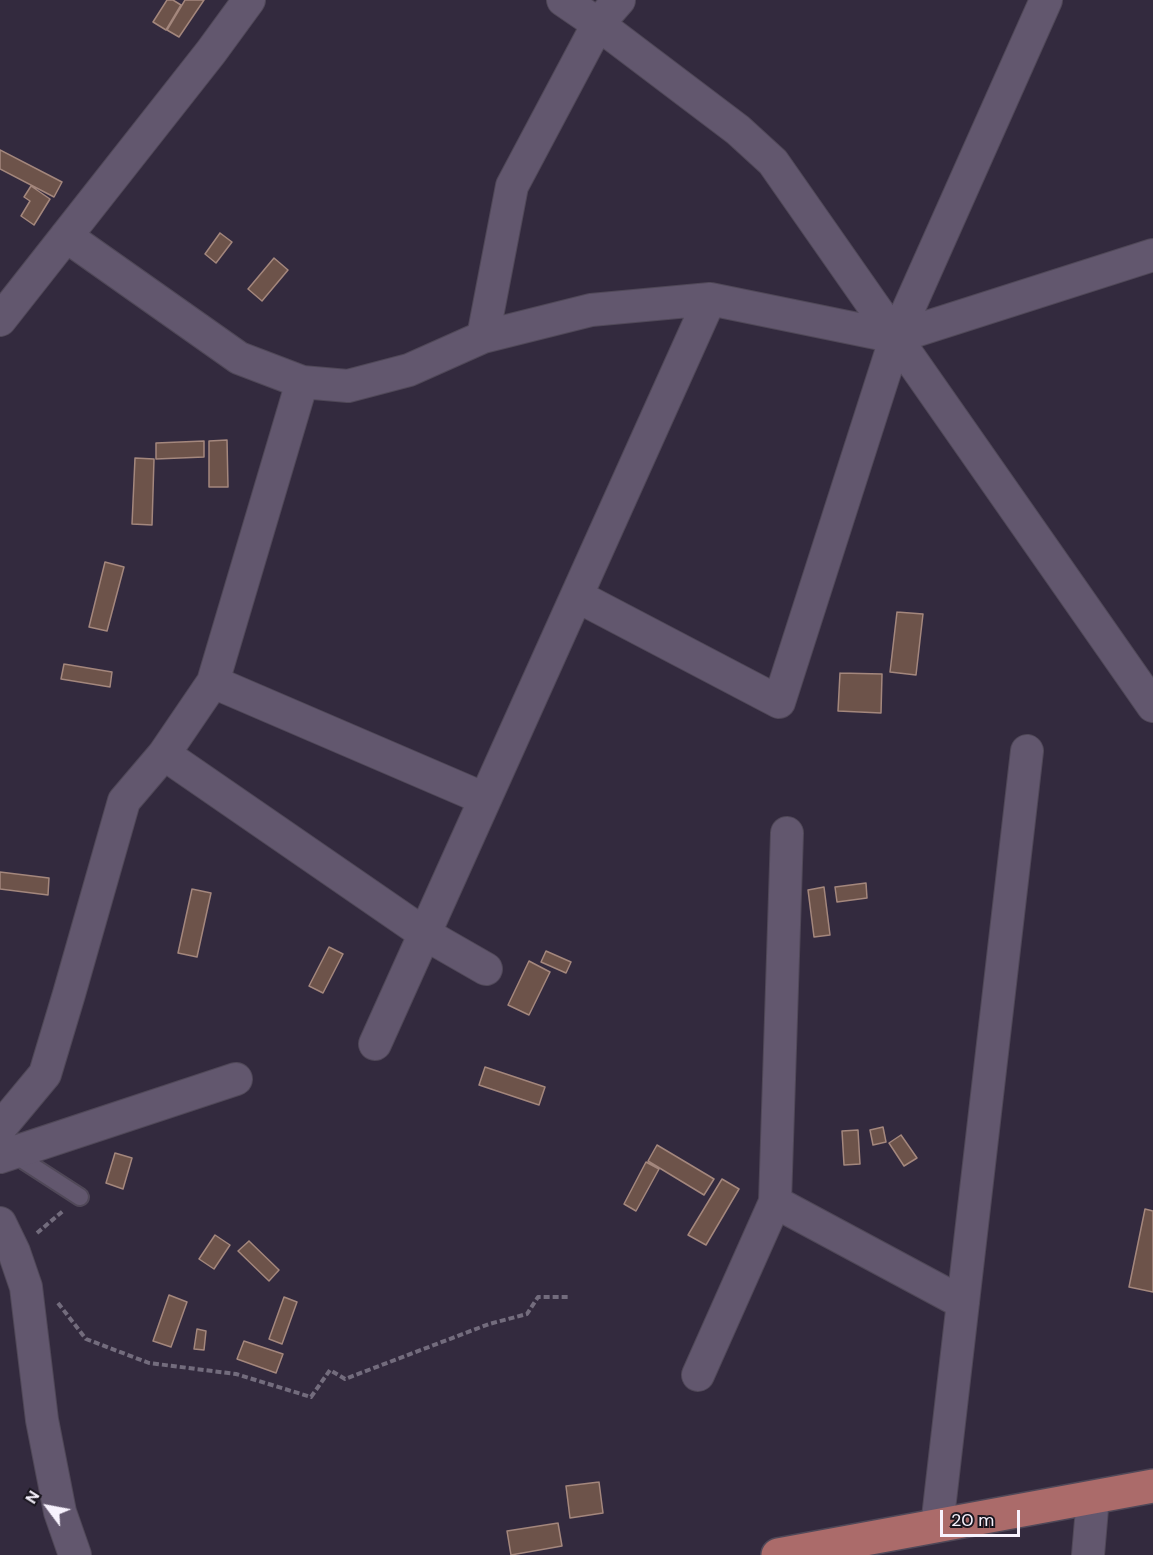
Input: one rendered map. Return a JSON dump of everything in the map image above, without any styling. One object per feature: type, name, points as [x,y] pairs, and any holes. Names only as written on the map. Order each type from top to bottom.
[{"type":"main road","points":[[778,1555],[1153,1486]]},
{"type":"street","points":[[0,320],[249,0]]},
{"type":"street","points":[[563,0],[738,130],[773,162],[1153,706]]},
{"type":"street","points":[[483,337],[512,186],[598,24],[619,0]]},
{"type":"street","points":[[577,596],[779,702],[896,337],[1046,0]]},
{"type":"street","points":[[66,236],[239,358],[302,382],[348,386],[409,370],[483,337],[591,310],[710,299],[896,337],[1153,255]]},
{"type":"street","points":[[375,1044],[710,299]]},
{"type":"street","points":[[4,1146],[45,1074],[124,801],[164,754],[213,682],[302,382]]},
{"type":"street","points":[[213,682],[486,799]]},
{"type":"street","points":[[937,1526],[1027,751]]},
{"type":"street","points":[[164,754],[425,934],[486,969]]},
{"type":"street","points":[[698,1375],[775,1202],[787,833]]},
{"type":"street","points":[[4,1146],[236,1079]]},
{"type":"street","points":[[775,1202],[963,1303]]},
{"type":"street","points":[[0,1223],[14,1252],[26,1287],[42,1420],[60,1512],[75,1555]]},
{"type":"street","points":[[1088,1555],[1093,1497]]},
{"type":"lane","points":[[4,1146],[80,1197]]},
{"type":"path","points":[[14,1252],[80,1197]]},
{"type":"path","points":[[57,1301],[86,1339],[149,1363],[236,1374],[311,1397],[330,1370],[345,1380],[489,1324],[527,1314],[538,1297],[568,1297]]},
{"type":"building","points":[[167,0],[173,0],[181,5],[166,30],[153,22]]},
{"type":"building","points":[[185,0],[204,0],[179,37],[167,30]]},
{"type":"building","points":[[0,150],[62,182],[54,197],[0,169]]},
{"type":"building","points":[[31,186],[50,199],[34,225],[21,216],[30,201],[24,197]]},
{"type":"building","points":[[220,233],[232,242],[216,263],[205,254]]},
{"type":"building","points":[[274,258],[288,270],[262,301],[248,289]]},
{"type":"building","points":[[227,440],[228,487],[209,487],[209,441]]},
{"type":"building","points":[[204,441],[204,457],[156,459],[156,443]]},
{"type":"building","points":[[135,458],[154,459],[152,525],[132,524]]},
{"type":"building","points":[[105,562],[124,567],[107,631],[89,627]]},
{"type":"building","points":[[897,612],[923,614],[916,675],[890,672]]},
{"type":"building","points":[[64,664],[112,672],[110,687],[61,679]]},
{"type":"building","points":[[840,673],[882,674],[881,713],[838,711]]},
{"type":"building","points":[[0,872],[49,878],[48,895],[0,889]]},
{"type":"building","points":[[866,883],[867,898],[837,902],[835,887]]},
{"type":"building","points":[[824,887],[830,935],[814,937],[808,890]]},
{"type":"building","points":[[192,889],[211,893],[197,957],[178,953]]},
{"type":"building","points":[[329,947],[343,954],[323,993],[309,986]]},
{"type":"building","points":[[546,951],[571,962],[566,973],[541,962]]},
{"type":"building","points":[[529,961],[550,972],[529,1015],[508,1005]]},
{"type":"building","points":[[485,1067],[545,1087],[539,1105],[479,1085]]},
{"type":"building","points":[[883,1127],[886,1142],[873,1145],[870,1130]]},
{"type":"building","points":[[858,1130],[860,1164],[844,1165],[842,1131]]},
{"type":"building","points":[[901,1135],[917,1158],[904,1166],[889,1143]]},
{"type":"building","points":[[657,1145],[714,1179],[704,1195],[648,1161]]},
{"type":"building","points":[[115,1153],[132,1158],[123,1189],[106,1183]]},
{"type":"building","points":[[646,1162],[659,1169],[636,1211],[624,1204]]},
{"type":"building","points":[[722,1179],[739,1189],[706,1245],[688,1235]]},
{"type":"building","points":[[1145,1209],[1153,1211],[1153,1292],[1129,1287]]},
{"type":"building","points":[[215,1235],[230,1245],[214,1269],[199,1259]]},
{"type":"building","points":[[249,1241],[279,1270],[269,1281],[238,1251]]},
{"type":"building","points":[[169,1295],[187,1302],[171,1347],[153,1341]]},
{"type":"building","points":[[284,1297],[297,1302],[282,1344],[269,1339]]},
{"type":"building","points":[[197,1329],[206,1331],[204,1350],[194,1349]]},
{"type":"building","points":[[244,1341],[283,1354],[276,1373],[237,1359]]},
{"type":"building","points":[[599,1482],[603,1513],[570,1518],[566,1486]]},
{"type":"building","points":[[558,1523],[562,1546],[511,1555],[507,1531]]}]
